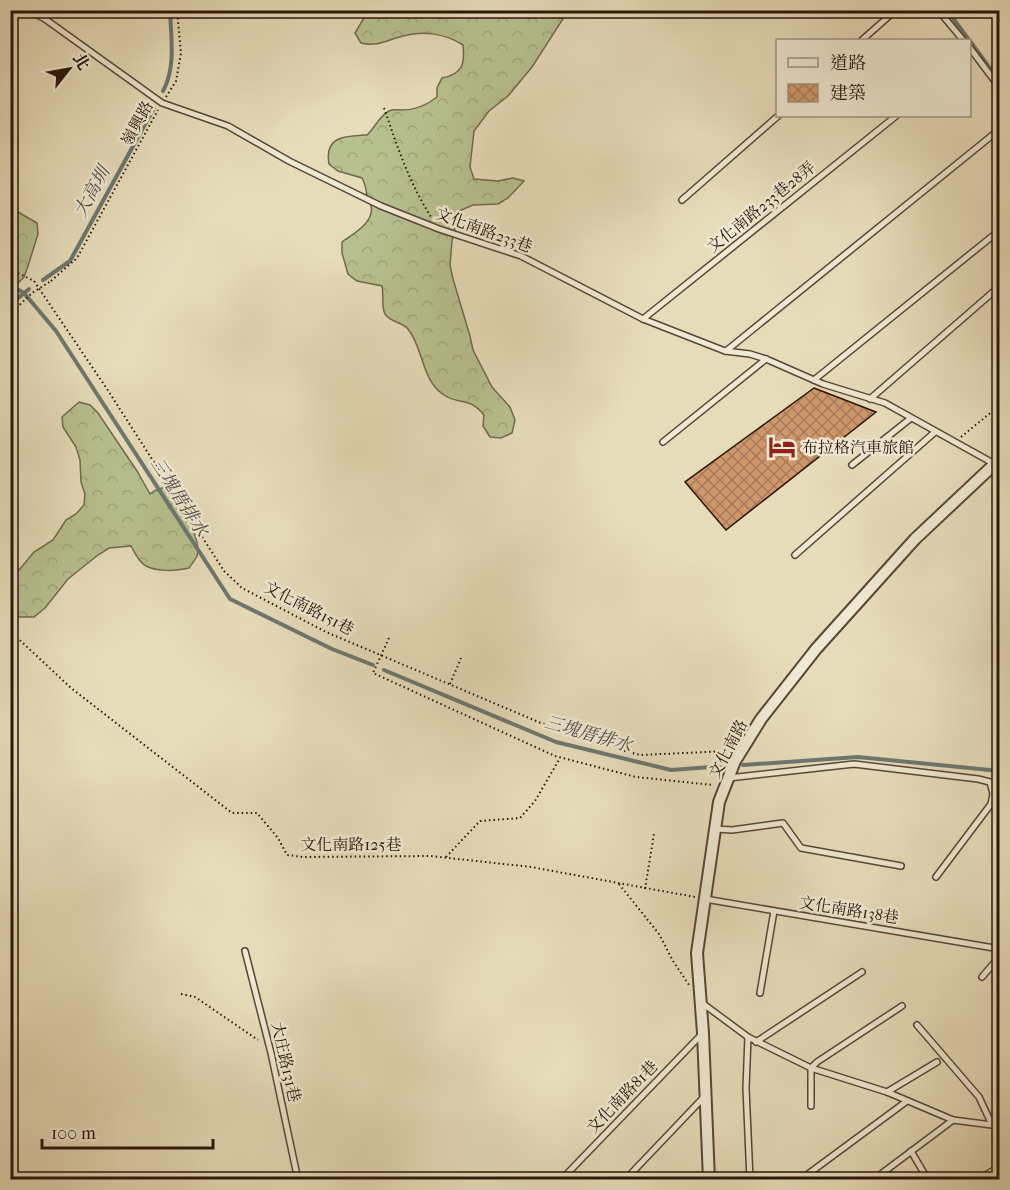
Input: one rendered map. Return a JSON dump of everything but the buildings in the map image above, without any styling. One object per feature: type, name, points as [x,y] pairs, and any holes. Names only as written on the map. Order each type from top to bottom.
[{"type":"street","name":"文化南路","points":[[709,1179],[697,953],[703,899],[719,802],[735,760],[761,719],[816,650],[915,539],[998,463]]},
{"type":"lane","name":"文化南路233巷","points":[[28,10],[45,19],[162,103],[228,126],[289,161],[381,206],[439,229],[521,256],[643,319],[726,351],[766,359],[814,380],[885,404],[998,463]]},
{"type":"lane","points":[[45,19],[51,10]]},
{"type":"lane","points":[[863,39],[896,10]]},
{"type":"lane","points":[[938,10],[962,39]]},
{"type":"lane","points":[[971,52],[994,80],[999,91]]},
{"type":"lane","points":[[682,200],[777,117]]},
{"type":"lane","name":"文化南路233巷28弄","points":[[643,319],[895,117]]},
{"type":"lane","points":[[726,351],[999,129]]},
{"type":"lane","points":[[814,380],[999,230]]},
{"type":"lane","points":[[870,399],[999,286]]},
{"type":"lane","points":[[663,442],[766,359]]},
{"type":"lane","points":[[852,465],[911,418]]},
{"type":"lane","points":[[795,555],[935,432]]},
{"type":"lane","points":[[727,782],[854,764],[978,778],[990,782],[993,794],[991,804],[936,877]]},
{"type":"lane","points":[[714,829],[732,830],[783,823],[801,848],[901,866]]},
{"type":"lane","name":"文化南路138巷","points":[[703,899],[999,949]]},
{"type":"lane","points":[[760,993],[774,911]]},
{"type":"lane","name":"大庄路131巷","points":[[245,951],[298,1179]]},
{"type":"lane","points":[[982,977],[999,956]]},
{"type":"lane","points":[[756,1042],[862,972]]},
{"type":"lane","points":[[700,1002],[756,1042],[811,1068],[887,1092],[953,1120],[992,1125],[999,1129]]},
{"type":"lane","points":[[811,1106],[811,1068],[902,1006]]},
{"type":"lane","points":[[917,1025],[979,1097],[980,1104],[992,1125]]},
{"type":"lane","name":"文化南路81巷","points":[[561,1179],[703,1033]]},
{"type":"lane","points":[[748,1037],[746,1088],[750,1179]]},
{"type":"lane","points":[[887,1092],[937,1062]]},
{"type":"lane","points":[[625,1179],[705,1096]]},
{"type":"lane","points":[[800,1179],[908,1101]]},
{"type":"lane","points":[[873,1179],[953,1120]]},
{"type":"lane","points":[[911,1151],[928,1179]]},
{"type":"lane","points":[[978,1179],[999,1166]]},
{"type":"lane","points":[[10,1173],[22,1179]]},
{"type":"path","name":"嶺興路","points":[[10,314],[32,293],[51,281],[77,258],[176,81],[181,53],[177,10]]},
{"type":"path","points":[[384,108],[415,191],[439,229]]},
{"type":"path","name":"文化南路151巷","points":[[10,269],[34,281],[107,389],[224,571],[242,588],[326,632],[574,737],[640,755],[743,750]]},
{"type":"path","points":[[955,442],[999,405]]},
{"type":"path","name":"文化南路125巷","points":[[10,631],[71,688],[232,813],[257,813],[278,838],[287,855],[446,857],[531,867],[703,899]]},
{"type":"path","points":[[389,638],[374,673],[560,758],[636,777],[727,782]]},
{"type":"path","points":[[450,684],[461,658]]},
{"type":"path","points":[[446,857],[480,821],[520,819],[535,801],[560,758]]},
{"type":"path","points":[[645,889],[654,834]]},
{"type":"path","points":[[619,885],[659,934],[673,961],[700,1002]]},
{"type":"path","points":[[181,994],[195,998],[256,1038],[270,1053]]},
{"type":"green space","points":[[368,11],[568,11],[532,67],[508,96],[489,111],[474,131],[470,167],[474,179],[498,181],[513,178],[524,181],[508,198],[498,204],[473,205],[459,211],[452,241],[450,265],[473,350],[492,387],[510,407],[515,420],[512,433],[501,438],[490,437],[483,426],[484,415],[479,409],[468,403],[449,398],[437,389],[427,373],[408,329],[385,314],[382,286],[357,281],[348,274],[342,253],[342,242],[366,222],[370,217],[371,206],[362,178],[338,171],[329,164],[330,148],[338,139],[367,135],[389,111],[416,108],[433,100],[437,97],[437,88],[442,78],[458,71],[464,58],[463,45],[434,34],[411,34],[378,44],[361,43],[355,33]]},
{"type":"green space","points":[[11,208],[37,223],[38,234],[24,277],[11,290]]},
{"type":"green space","points":[[79,402],[90,405],[98,413],[150,494],[169,486],[193,530],[198,549],[197,556],[189,568],[161,570],[143,564],[131,546],[109,548],[68,579],[45,608],[34,617],[20,617],[11,614],[11,577],[34,552],[53,540],[66,520],[84,505],[85,494],[81,482],[80,460],[76,447],[63,427],[62,417]]},
{"type":"waterway","name":"大高圳","points":[[163,91],[171,62],[170,10]]},
{"type":"waterway","points":[[947,10],[968,39]]},
{"type":"waterway","points":[[971,42],[1000,82]]},
{"type":"waterway","name":"大高圳","points":[[43,280],[70,261],[154,108]]},
{"type":"waterway","name":"三塊厝排水","points":[[10,285],[24,293],[56,331],[230,599],[332,649],[373,665]]},
{"type":"waterway","name":"大高圳","points":[[10,305],[29,289]]},
{"type":"waterway","name":"三塊厝排水","points":[[384,670],[556,742],[671,770],[724,766]]},
{"type":"waterway","name":"三塊厝排水","points":[[743,765],[858,757],[1000,771]]},
{"type":"place","name":"布拉格汽車旅館","points":[[782,447]]}]
